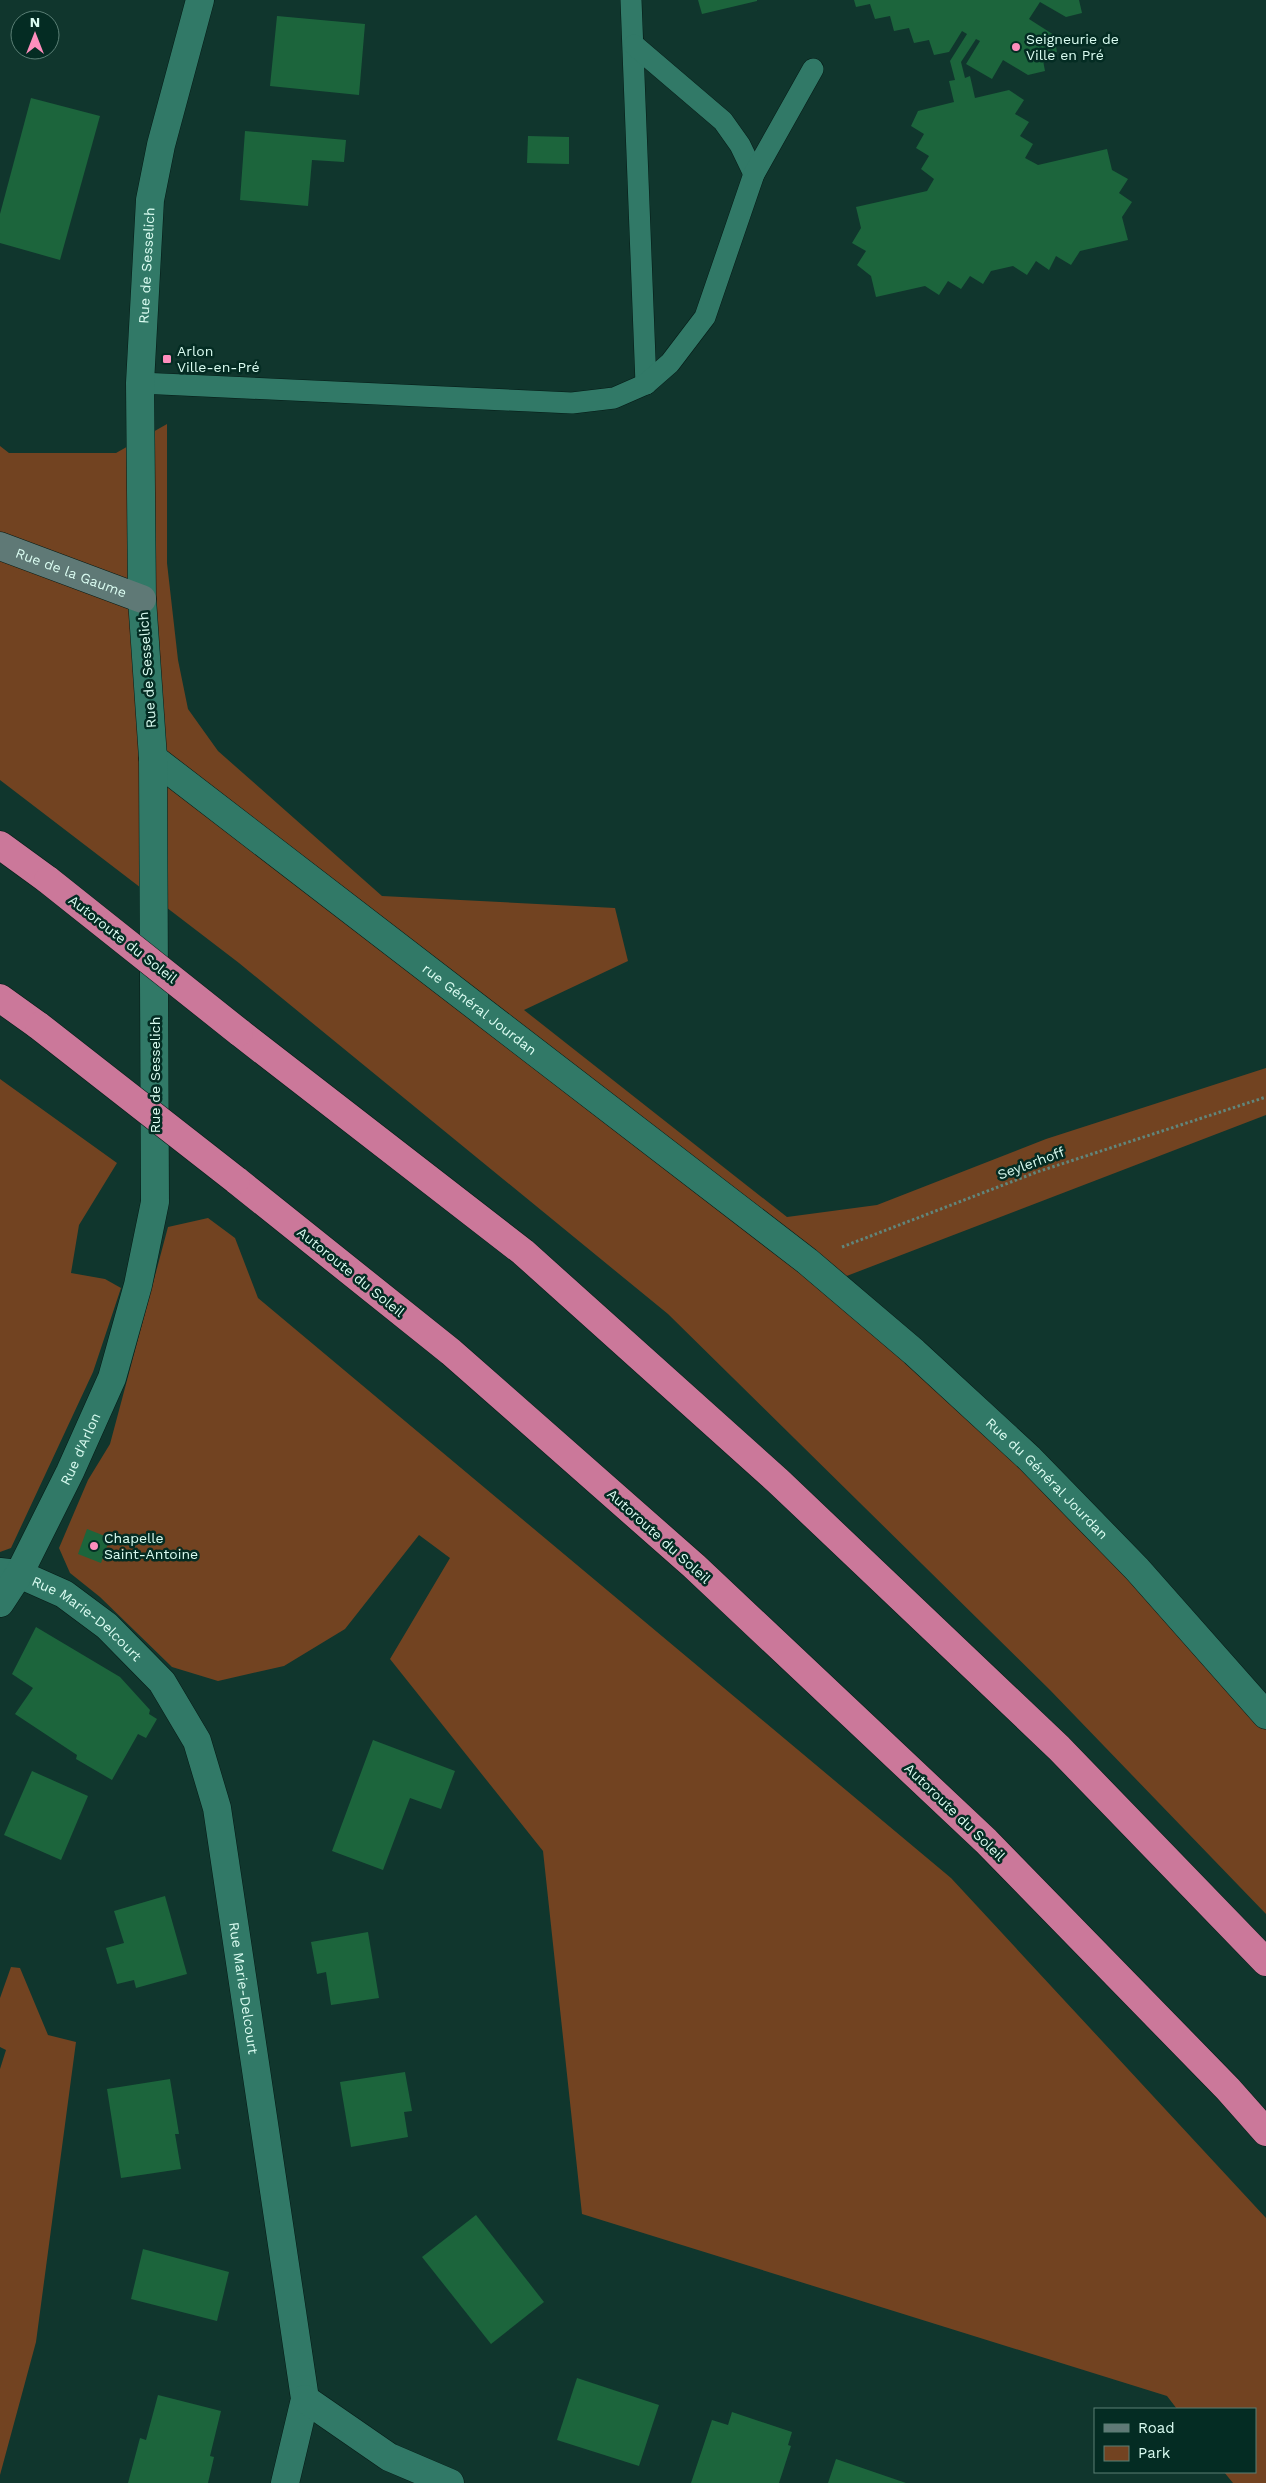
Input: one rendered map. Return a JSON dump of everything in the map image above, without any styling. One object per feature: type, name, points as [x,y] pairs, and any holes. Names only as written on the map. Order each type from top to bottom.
[{"type":"highway","name":"Autoroute du Soleil","points":[[0,845],[48,880],[239,1032],[523,1252],[770,1475],[1058,1748],[1266,1962]]},
{"type":"highway","name":"Autoroute du Soleil","points":[[0,998],[39,1026],[236,1180],[451,1352],[694,1566],[986,1841],[1228,2089],[1266,2132]]},
{"type":"main road","name":"Rue de la Gaume","points":[[0,546],[142,599]]},
{"type":"street","name":"Rue de Sesselich","points":[[138,1285],[155,1202],[153,758],[142,599],[140,383],[150,200],[161,145],[200,0]]},
{"type":"street","name":"rue Général Jourdan","points":[[153,758],[807,1261]]},
{"type":"street","name":"Rue du Général Jourdan","points":[[807,1261],[914,1352],[1029,1458],[1136,1569],[1266,1715]]},
{"type":"street","name":"Rue d'Arlon","points":[[0,1603],[10,1573],[70,1472],[112,1378],[138,1285]]},
{"type":"street","name":"Rue Marie-Delcourt","points":[[10,1573],[64,1594],[107,1626],[162,1682],[197,1741],[217,1808],[305,2399],[285,2483]]},
{"type":"street","points":[[305,2399],[389,2457],[450,2483]]},
{"type":"lane","points":[[631,0],[646,384]]},
{"type":"lane","points":[[634,45],[723,121],[740,145],[754,174]]},
{"type":"lane","points":[[140,383],[572,403],[614,398],[646,384],[670,364],[705,317],[754,174],[812,69]]},
{"type":"path","name":"Seylerhoff","points":[[807,1261],[1037,1172],[1266,1097]]},
{"type":"green space","points":[[167,424],[167,563],[178,660],[188,709],[218,751],[382,896],[615,908],[628,961],[524,1010],[787,1217],[877,1205],[1046,1139],[1266,1068],[1266,1115],[831,1282],[914,1352],[1266,1715],[1266,1914],[1050,1690],[668,1314],[239,963],[0,780],[0,446],[9,453],[116,453]]},
{"type":"green space","points":[[0,1079],[117,1163],[79,1225],[71,1273],[105,1279],[121,1288],[93,1372],[11,1548],[0,1552]]},
{"type":"green space","points":[[208,1218],[235,1238],[258,1298],[951,1878],[1266,2218],[1266,2483],[1233,2483],[1225,2473],[1256,2473],[1256,2408],[1176,2408],[1167,2396],[582,2214],[543,1851],[390,1659],[450,1558],[419,1535],[345,1629],[284,1666],[218,1681],[172,1667],[100,1597],[70,1573],[59,1548],[88,1480],[110,1444],[168,1227]]},
{"type":"green space","points":[[11,1967],[20,1968],[48,2035],[76,2042],[36,2342],[0,2475],[0,2069],[6,2050],[0,2047],[0,1998]]},
{"type":"building","points":[[698,0],[757,0],[757,1],[702,14]]},
{"type":"building","points":[[854,0],[1079,0],[1082,13],[1066,17],[1040,2],[1029,19],[1054,35],[1057,52],[1042,55],[1045,71],[1028,75],[1003,60],[992,79],[966,64],[980,41],[976,39],[961,62],[965,78],[970,76],[975,98],[1009,90],[1024,100],[1015,114],[1029,122],[1020,136],[1033,144],[1025,158],[1038,165],[1107,149],[1112,170],[1128,179],[1119,193],[1132,202],[1122,217],[1128,240],[1080,251],[1071,265],[1056,256],[1049,270],[1036,261],[1027,275],[1013,266],[991,271],[983,284],[970,276],[961,289],[948,281],[939,295],[925,286],[876,297],[871,276],[857,265],[866,251],[852,243],[861,228],[856,207],[927,191],[934,179],[921,169],[929,156],[916,148],[924,134],[911,126],[918,111],[954,102],[949,81],[955,80],[950,61],[967,34],[962,31],[949,52],[934,55],[929,40],[914,43],[909,28],[894,31],[890,16],[875,19],[870,4],[856,7]]},
{"type":"building","points":[[277,16],[365,24],[359,95],[270,86]]},
{"type":"building","points":[[31,98],[100,116],[60,260],[0,243],[0,214]]},
{"type":"building","points":[[245,131],[346,140],[344,162],[312,160],[308,206],[240,200]]},
{"type":"building","points":[[528,136],[569,137],[569,164],[527,163]]},
{"type":"building","name":"Chapelle Saint-Antoine","points":[[87,1529],[110,1538],[101,1563],[78,1554]]},
{"type":"building","points":[[36,1627],[120,1677],[150,1710],[149,1714],[157,1719],[146,1738],[138,1734],[112,1780],[76,1759],[77,1755],[15,1714],[33,1688],[12,1674]]},
{"type":"building","points":[[373,1740],[455,1771],[441,1809],[410,1798],[383,1870],[332,1851]]},
{"type":"building","points":[[32,1771],[88,1796],[61,1860],[4,1835]]},
{"type":"building","points":[[165,1896],[187,1974],[136,1988],[134,1980],[117,1984],[106,1948],[124,1943],[114,1911]]},
{"type":"building","points":[[368,1932],[379,1998],[331,2005],[326,1972],[317,1974],[311,1942]]},
{"type":"building","points":[[405,2072],[412,2111],[404,2112],[408,2137],[351,2147],[340,2082]]},
{"type":"building","points":[[170,2079],[179,2134],[175,2134],[181,2169],[121,2178],[107,2089]]},
{"type":"building","points":[[476,2215],[544,2302],[491,2344],[422,2257]]},
{"type":"building","points":[[143,2249],[229,2272],[217,2321],[131,2299]]},
{"type":"building","points":[[577,2378],[659,2405],[639,2466],[557,2440]]},
{"type":"building","points":[[158,2395],[221,2411],[210,2456],[214,2457],[208,2483],[128,2483],[140,2438],[146,2440]]},
{"type":"building","points":[[732,2412],[792,2432],[788,2445],[791,2446],[779,2483],[691,2483],[712,2420],[728,2425]]},
{"type":"building","points":[[836,2459],[906,2483],[828,2483]]},
{"type":"place","name":"Seigneurie de Ville en Pré","points":[[1016,47]]},
{"type":"place","name":"Arlon Ville-en-Pré","points":[[167,359]]},
{"type":"place","name":"Chapelle Saint-Antoine","points":[[94,1546]]}]
